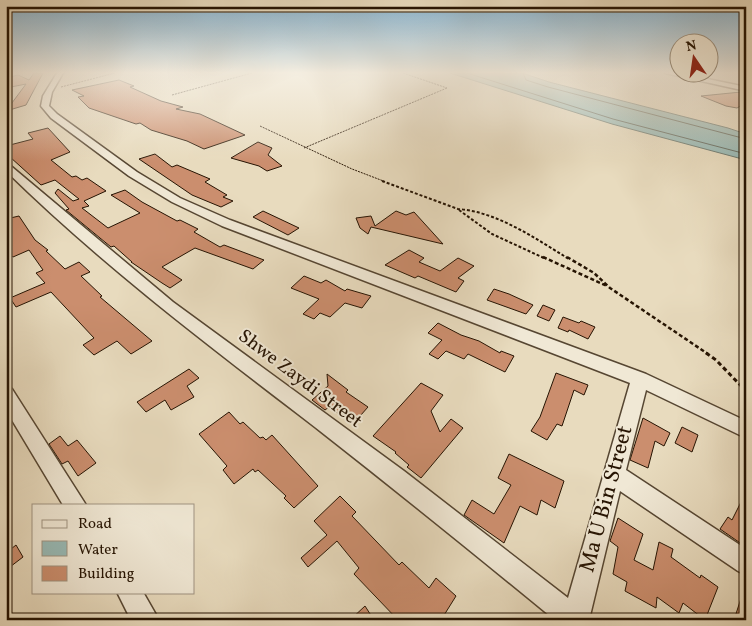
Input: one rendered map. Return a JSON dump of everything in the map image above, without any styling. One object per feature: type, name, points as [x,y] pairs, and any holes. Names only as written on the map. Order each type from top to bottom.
[{"type":"street","points":[[45,102],[45,106],[54,116],[133,174],[176,200],[262,238],[640,379],[746,430]]},
{"type":"street","name":"Shwe Zaydi Street","points":[[6,165],[168,306],[397,478],[576,619]]},
{"type":"street","name":"Ma U Bin Street","points":[[576,619],[613,474],[640,379]]},
{"type":"street","points":[[6,394],[74,504]]},
{"type":"street","points":[[613,474],[746,563]]},
{"type":"street","points":[[130,594],[146,620]]},
{"type":"path","points":[[304,148],[413,102]]},
{"type":"path","points":[[260,126],[304,148],[417,195],[458,209],[470,210],[526,233],[594,273],[610,288],[716,360],[746,391]]},
{"type":"path","points":[[458,209],[492,234],[610,288]]},
{"type":"water","points":[[543,102],[628,102],[728,128],[746,134],[746,160],[612,124]]},
{"type":"building","points":[[13,102],[27,102],[26,105],[6,111]]},
{"type":"building","points":[[83,102],[165,102],[183,107],[176,109],[200,114],[245,135],[204,149],[187,141],[151,130],[140,123],[136,124],[89,108]]},
{"type":"building","points":[[717,102],[746,102],[737,108]]},
{"type":"building","points":[[48,128],[70,152],[51,160],[72,177],[76,176],[82,180],[87,178],[106,191],[84,201],[89,206],[82,208],[108,228],[140,213],[111,195],[125,190],[142,202],[177,221],[180,220],[198,229],[194,232],[220,247],[224,245],[264,260],[253,269],[195,248],[162,267],[182,280],[170,288],[131,262],[114,246],[111,247],[66,210],[69,209],[55,193],[58,189],[73,201],[79,199],[55,180],[41,185],[10,157],[6,158],[6,146],[33,139],[28,133]]},
{"type":"building","points":[[258,142],[272,148],[268,155],[282,166],[267,171],[259,166],[231,158]]},
{"type":"building","points":[[155,154],[172,167],[177,165],[210,179],[205,182],[227,195],[223,197],[233,201],[221,207],[192,195],[139,159]]},
{"type":"building","points":[[263,211],[299,228],[288,235],[253,217]]},
{"type":"building","points":[[396,211],[406,215],[414,212],[443,244],[371,227],[368,234],[360,228],[356,218],[371,216],[375,226]]},
{"type":"building","points":[[19,216],[35,240],[48,250],[46,251],[65,269],[79,262],[90,272],[81,276],[102,296],[100,297],[152,341],[131,354],[117,341],[94,355],[83,345],[94,338],[51,292],[16,307],[10,298],[45,283],[36,273],[43,270],[29,250],[13,257],[6,251],[6,219]]},
{"type":"building","points":[[409,250],[424,258],[419,262],[440,271],[458,258],[474,266],[458,278],[464,281],[456,292],[385,265]]},
{"type":"building","points":[[304,276],[321,283],[326,280],[345,291],[347,289],[371,296],[362,308],[345,303],[330,317],[320,313],[314,319],[303,314],[319,299],[291,288]]},
{"type":"building","points":[[494,289],[533,305],[526,314],[487,300]]},
{"type":"building","points":[[543,305],[555,310],[549,321],[537,316]]},
{"type":"building","points":[[563,317],[579,323],[581,321],[595,327],[588,339],[569,330],[568,332],[558,328]]},
{"type":"building","points":[[438,323],[461,335],[479,341],[500,353],[501,351],[514,356],[505,372],[468,354],[464,359],[446,351],[438,359],[429,354],[442,340],[428,333]]},
{"type":"building","points":[[189,369],[199,378],[187,386],[194,397],[171,410],[165,400],[146,412],[137,402]]},
{"type":"building","points":[[556,373],[588,385],[584,395],[574,390],[562,426],[557,424],[547,440],[531,431],[540,417]]},
{"type":"building","points":[[327,374],[348,390],[346,392],[368,407],[353,424],[329,407],[325,410],[312,400],[328,386]]},
{"type":"building","points":[[421,383],[443,395],[431,411],[440,432],[451,419],[463,428],[421,478],[407,467],[409,465],[396,452],[373,436]]},
{"type":"building","points":[[229,412],[240,424],[243,422],[260,438],[263,437],[266,440],[272,435],[318,486],[294,508],[284,498],[286,496],[258,470],[255,472],[253,469],[234,484],[223,470],[227,466],[199,434]]},
{"type":"building","points":[[643,418],[670,433],[664,446],[655,441],[648,468],[630,460]]},
{"type":"building","points":[[682,427],[698,435],[692,452],[675,443]]},
{"type":"building","points":[[60,436],[68,446],[77,440],[96,463],[78,476],[68,461],[62,464],[49,444]]},
{"type":"building","points":[[509,454],[564,481],[555,508],[541,500],[537,515],[520,506],[504,543],[464,515],[472,500],[494,514],[511,485],[498,478]]},
{"type":"building","points":[[746,492],[746,547],[720,529],[728,517],[732,520]]},
{"type":"building","points":[[340,496],[356,512],[352,516],[399,565],[402,562],[429,588],[436,578],[456,596],[441,620],[398,620],[354,574],[359,568],[337,541],[308,567],[301,558],[327,535],[314,521]]},
{"type":"building","points":[[618,518],[643,534],[634,560],[653,570],[659,542],[673,549],[671,557],[700,578],[701,575],[718,587],[705,620],[683,603],[679,613],[657,597],[656,608],[625,591],[627,582],[613,574],[618,547],[610,541]]},
{"type":"building","points":[[16,545],[23,557],[6,570],[6,553]]},
{"type":"building","points":[[744,589],[746,590],[746,620],[734,620]]},
{"type":"building","points":[[365,606],[374,620],[350,620]]}]
